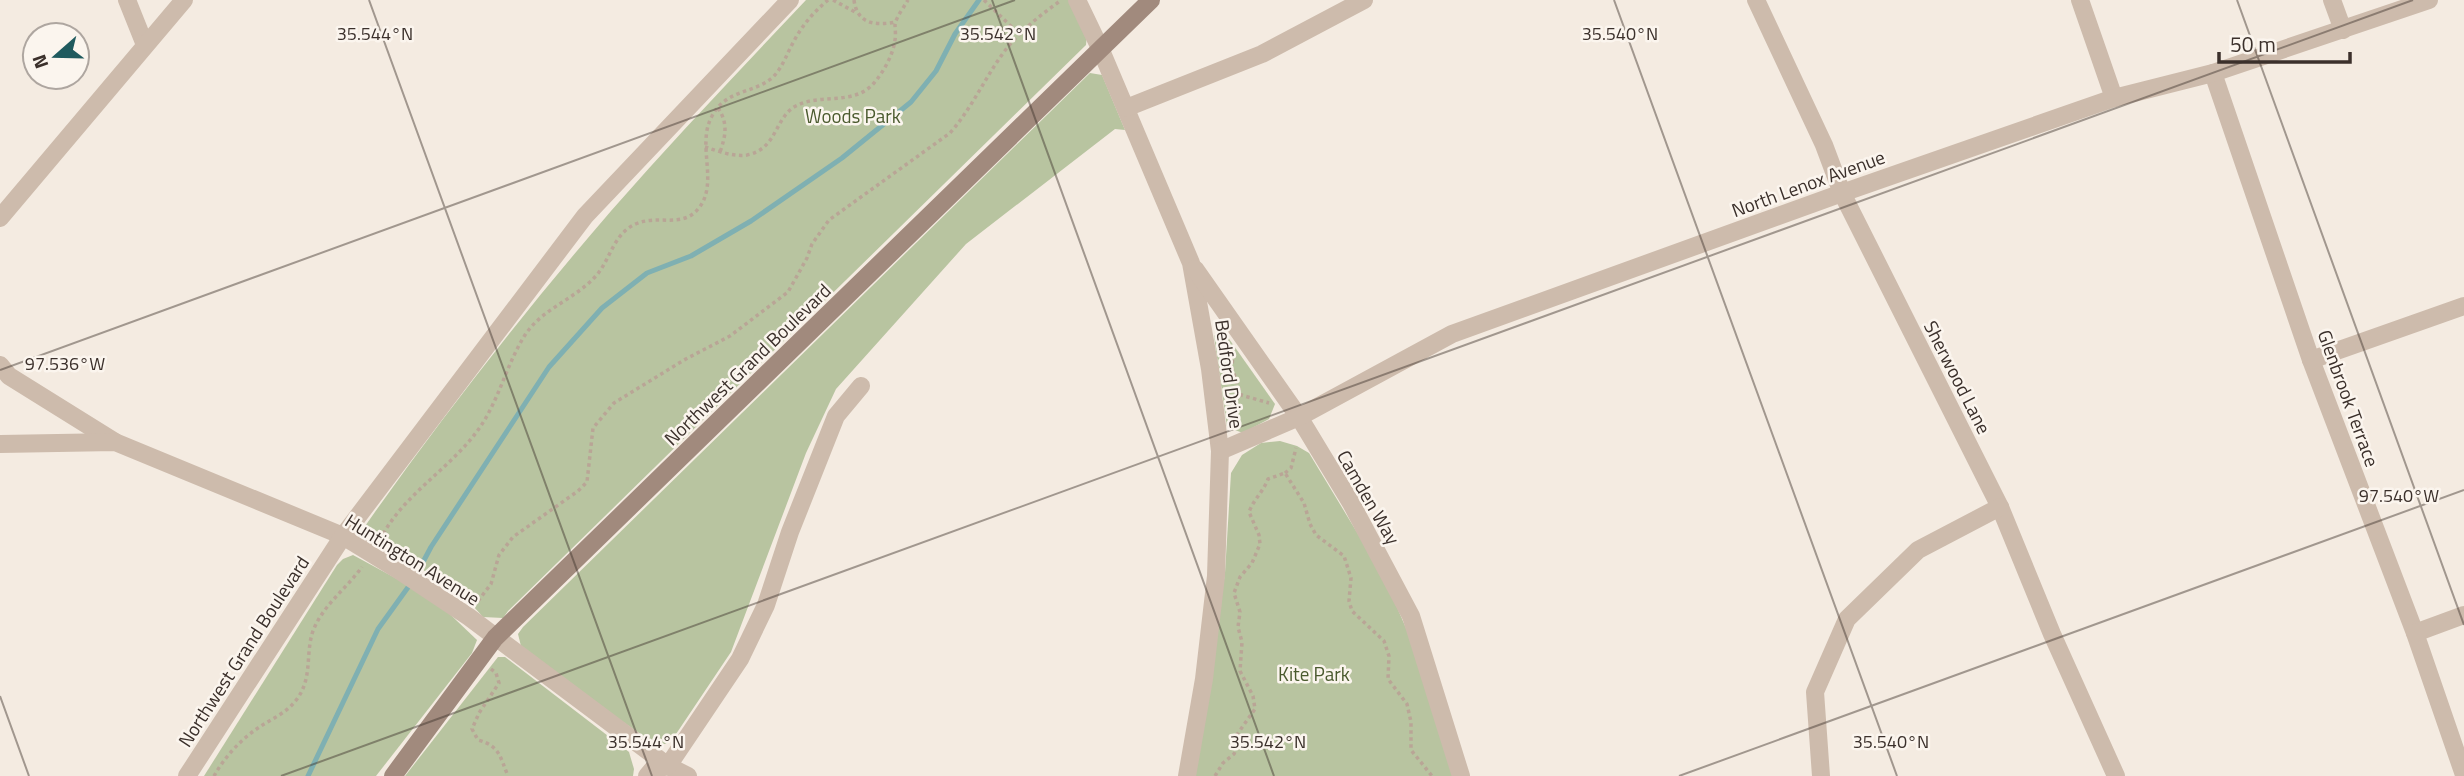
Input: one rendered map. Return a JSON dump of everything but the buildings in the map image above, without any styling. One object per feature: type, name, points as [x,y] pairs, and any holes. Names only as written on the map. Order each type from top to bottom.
[{"type":"street","points":[[127,0],[145,45]]},
{"type":"street","points":[[0,218],[184,0]]},
{"type":"street","name":"Northwest Grand Boulevard","points":[[187,776],[343,536],[585,216],[790,0]]},
{"type":"street","name":"Bedford Drive","points":[[1077,0],[1191,263],[1210,369],[1220,451],[1216,576],[1204,679],[1187,776]]},
{"type":"street","name":"Northwest Grand Boulevard","points":[[393,776],[495,638],[1150,0]]},
{"type":"street","points":[[1126,108],[1262,54],[1364,0]]},
{"type":"street","name":"Sherwood Lane","points":[[1756,0],[1824,145],[1842,193],[2000,507],[2116,776]]},
{"type":"street","points":[[2080,0],[2114,98]]},
{"type":"street","points":[[2332,0],[2343,30]]},
{"type":"street","name":"North Lenox Avenue","points":[[1220,451],[1452,334],[2114,98],[2213,73],[2429,0]]},
{"type":"street","name":"Glenbrook Terrace","points":[[2213,73],[2311,360],[2415,633],[2464,775]]},
{"type":"street","name":"Camden Way","points":[[1191,263],[1296,412],[1351,503],[1411,616],[1461,776]]},
{"type":"street","points":[[2311,360],[2464,306]]},
{"type":"street","points":[[0,365],[9,376],[116,442]]},
{"type":"street","points":[[647,776],[652,770],[668,766],[740,659],[766,605],[790,531],[836,416],[861,386]]},
{"type":"street","name":"Huntington Avenue","points":[[0,444],[116,442],[343,536],[423,586],[668,766],[688,776]]},
{"type":"street","points":[[1821,776],[1815,692],[1847,619],[1917,550],[2000,507]]},
{"type":"street","points":[[2415,633],[2464,615]]},
{"type":"path","points":[[377,546],[397,511],[453,460],[479,429],[498,397],[523,337],[533,325],[595,278],[627,229],[652,218],[683,220],[700,207],[706,197],[708,183],[705,147],[707,127],[718,108],[734,94],[770,79],[779,70],[804,24],[830,0],[842,4],[870,23],[895,22]]},
{"type":"path","points":[[854,0],[859,16]]},
{"type":"path","points":[[705,147],[746,155],[759,150],[775,136],[786,114],[794,107],[862,93],[873,85],[892,53],[895,22],[908,0]]},
{"type":"path","points":[[985,0],[1019,34]]},
{"type":"path","points":[[472,609],[491,584],[499,555],[513,537],[587,482],[593,428],[614,403],[684,360],[730,336],[788,292],[824,226],[950,133],[964,117],[1007,48],[1019,34],[1062,0]]},
{"type":"path","points":[[718,108],[724,117],[726,128],[720,152]]},
{"type":"path","points":[[1241,395],[1234,377],[1232,359],[1242,336]]},
{"type":"path","points":[[1241,395],[1296,412]]},
{"type":"path","points":[[1217,425],[1241,395]]},
{"type":"path","points":[[1215,776],[1223,763],[1234,754],[1237,736],[1255,709],[1253,696],[1240,671],[1240,612],[1234,593],[1240,577],[1252,563],[1260,544],[1259,534],[1249,512],[1252,504],[1263,493],[1268,479],[1285,473],[1304,503],[1316,535],[1344,556],[1351,578],[1349,601],[1352,611],[1384,641],[1389,656],[1388,679],[1407,704],[1411,750],[1432,776]]},
{"type":"path","points":[[214,776],[221,764],[248,736],[290,707],[298,698],[308,674],[312,633],[334,598],[352,581],[365,562]]},
{"type":"path","points":[[480,658],[496,673],[499,683],[472,729],[478,740],[490,743],[498,751],[508,776]]},
{"type":"green space","name":"Woods Park","points":[[806,0],[1069,0],[1087,34],[1086,45],[503,618],[483,617],[474,607],[400,553],[366,540],[363,529],[392,488],[546,288],[611,211]]},
{"type":"green space","points":[[1090,73],[1102,75],[1125,130],[1115,129],[966,244],[836,389],[806,453],[731,652],[672,740],[665,744],[655,744],[568,684],[521,646],[518,634],[523,627]]},
{"type":"green space","points":[[1223,331],[1227,336],[1275,404],[1269,419],[1243,433],[1227,427],[1214,336]]},
{"type":"green space","name":"Kite Park","points":[[1280,441],[1309,453],[1384,577],[1430,684],[1454,776],[1195,776],[1225,573],[1231,473],[1242,455],[1261,443]]},
{"type":"green space","points":[[353,555],[434,599],[477,640],[472,653],[376,776],[204,776],[337,565]]},
{"type":"green space","points":[[498,657],[505,657],[629,752],[634,769],[633,776],[405,776]]},
{"type":"waterway","points":[[308,776],[378,629],[414,579],[431,547],[549,367],[602,308],[647,273],[691,256],[751,221],[842,158],[911,102],[936,71],[955,34],[979,0]]}]
